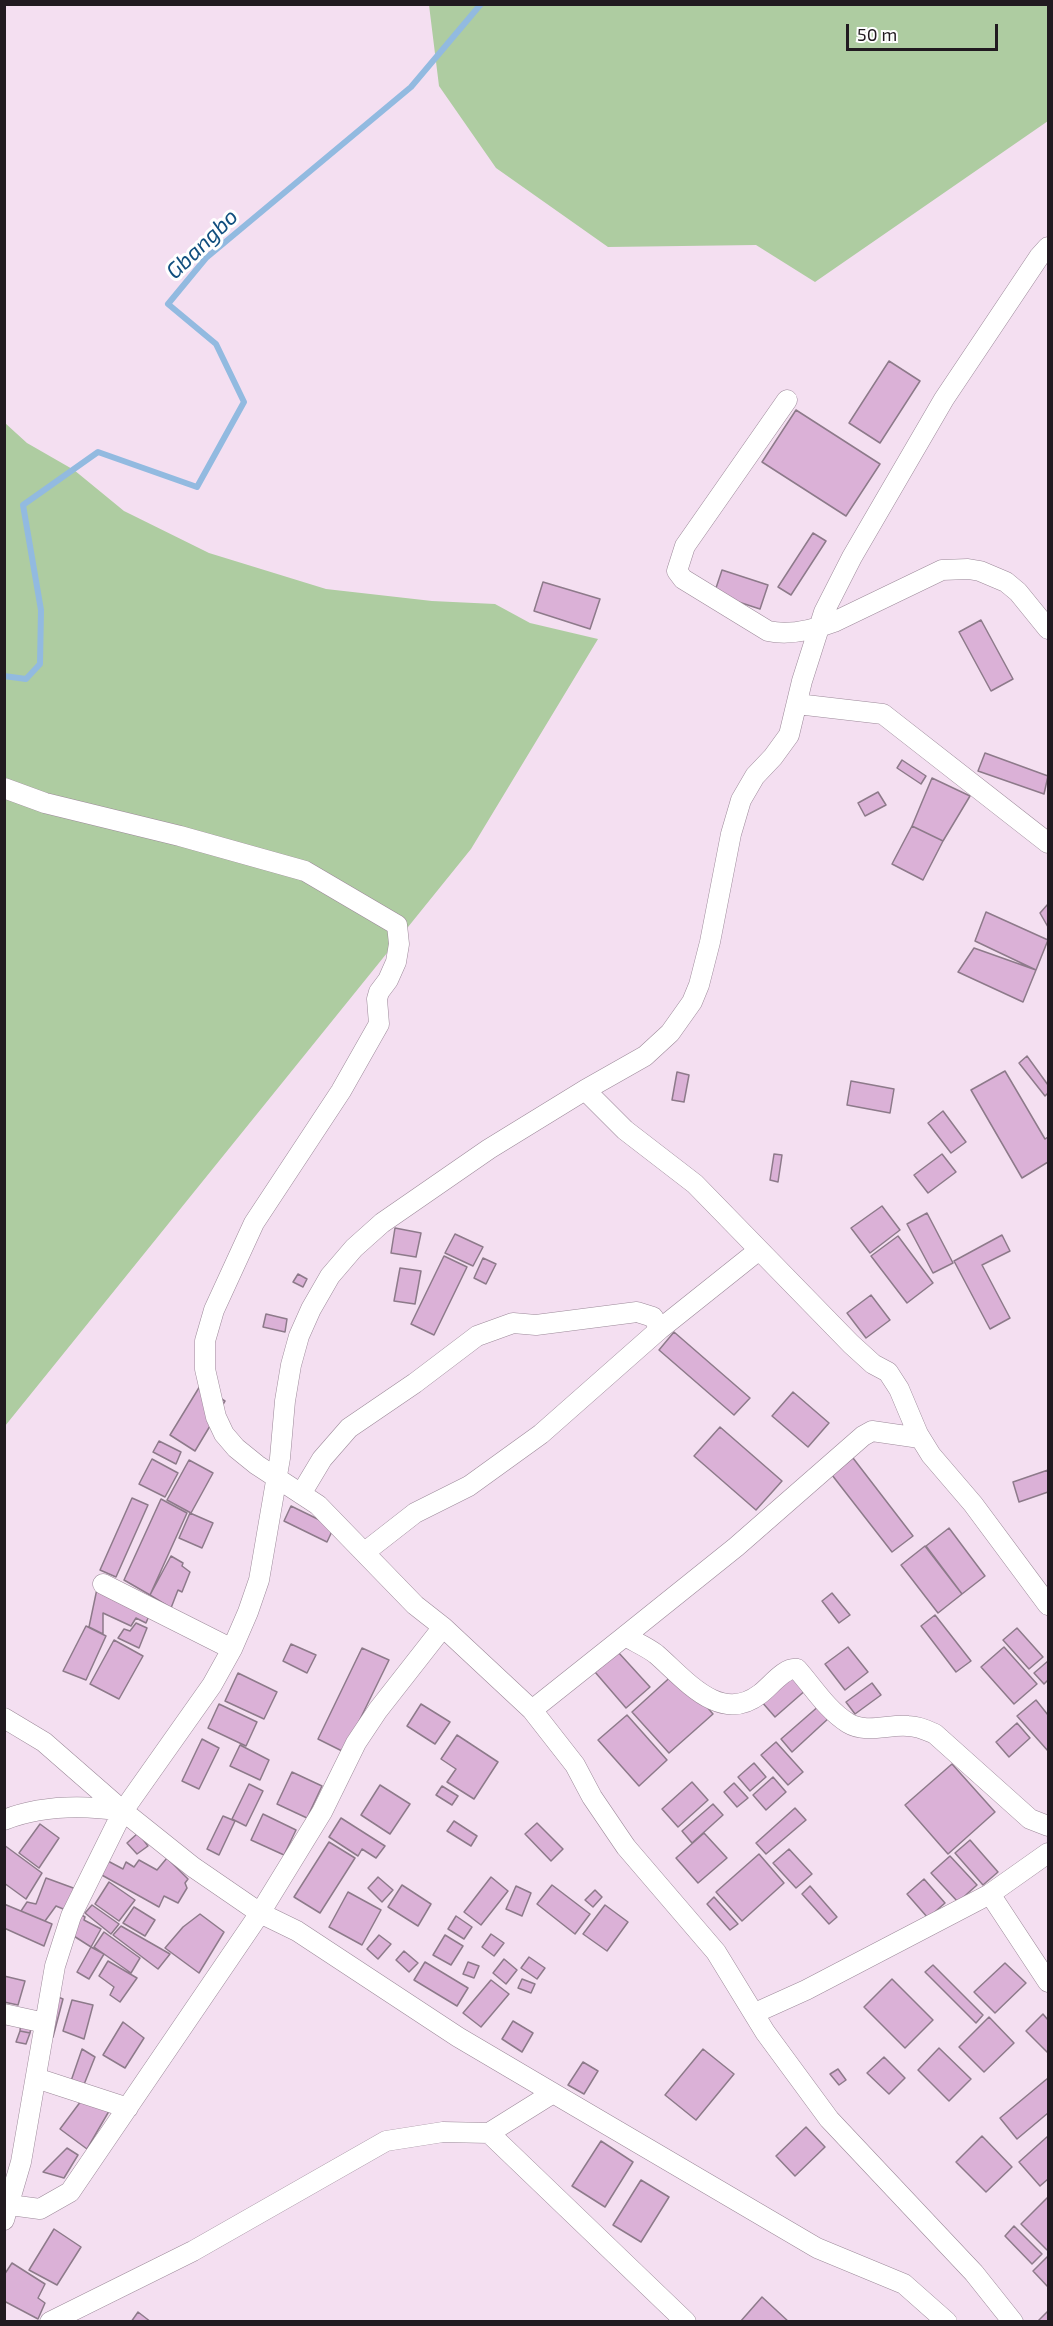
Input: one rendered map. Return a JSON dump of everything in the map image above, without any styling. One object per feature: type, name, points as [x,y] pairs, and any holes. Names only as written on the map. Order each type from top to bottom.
[{"type":"street","points":[[443,1627],[378,1710],[356,1743],[322,1812],[260,1912],[70,2192],[40,2209],[7,2212],[21,2162],[55,1966],[66,1931],[123,1811],[212,1684],[249,1612],[259,1580],[277,1476],[291,1365],[299,1336],[311,1308],[330,1276],[354,1248],[390,1217],[489,1149],[645,1056],[670,1033],[692,1002],[699,985],[710,942],[731,834],[741,800],[755,776],[789,735],[824,612],[852,557],[944,399],[1039,257],[1048,248]]},
{"type":"street","points":[[787,400],[685,546],[677,571],[683,579],[768,631],[784,634],[819,627],[942,570],[968,569],[980,571],[1006,582],[1018,592],[1048,629]]},
{"type":"street","points":[[797,704],[883,714],[1048,843]]},
{"type":"street","points":[[4,788],[45,803],[180,836],[305,872],[397,925],[399,944],[396,962],[377,999],[380,1024],[341,1091],[254,1222],[225,1282],[205,1341],[205,1369],[216,1417],[224,1434],[246,1456],[318,1505],[415,1605],[443,1627],[532,1710],[575,1765],[592,1797],[626,1846],[716,1952],[788,2065],[829,2119],[974,2273],[1013,2322]]},
{"type":"street","points":[[585,1090],[625,1130],[695,1184],[851,1344],[873,1364],[888,1372],[899,1389],[920,1438],[931,1455],[973,1504],[1048,1605]]},
{"type":"street","points":[[365,1552],[415,1513],[468,1485],[541,1434],[660,1329],[759,1250]]},
{"type":"street","points":[[302,1494],[322,1459],[350,1428],[477,1336],[513,1323],[536,1325],[637,1312],[653,1317],[660,1329]]},
{"type":"street","points":[[532,1710],[736,1547],[862,1436],[872,1431],[920,1438]]},
{"type":"street","points":[[103,1584],[232,1649]]},
{"type":"street","points":[[625,1636],[654,1652],[687,1682],[715,1702],[748,1703],[788,1670],[797,1669],[822,1700],[848,1723],[871,1728],[907,1725],[920,1727],[935,1734],[1030,1819],[1048,1826]]},
{"type":"street","points":[[4,1718],[44,1742],[123,1811],[193,1867],[260,1912],[297,1931],[458,2037],[817,2248],[904,2284],[947,2322]]},
{"type":"street","points":[[4,1820],[23,1813],[59,1808],[93,1806],[123,1811]]},
{"type":"street","points":[[755,2013],[806,1990],[990,1894],[1048,1852]]},
{"type":"street","points":[[990,1894],[1048,1982]]},
{"type":"street","points":[[4,2014],[45,2023]]},
{"type":"street","points":[[36,2079],[129,2108]]},
{"type":"street","points":[[50,2322],[75,2317],[386,2141],[443,2132],[489,2133],[553,2093]]},
{"type":"street","points":[[489,2133],[686,2322]]},
{"type":"green space","points":[[429,5],[1048,5],[1048,121],[815,282],[756,245],[608,247],[496,168],[439,86]]},
{"type":"green space","points":[[5,423],[27,443],[74,470],[124,511],[209,553],[326,589],[432,601],[495,604],[530,623],[598,639],[471,849],[5,1426]]},
{"type":"building","points":[[889,361],[920,381],[880,443],[849,423]]},
{"type":"building","points":[[796,410],[880,464],[846,516],[762,462]]},
{"type":"building","points":[[813,533],[826,541],[791,595],[778,587]]},
{"type":"building","points":[[722,570],[768,585],[760,609],[714,594]]},
{"type":"building","points":[[543,582],[600,599],[590,629],[534,611]]},
{"type":"building","points":[[981,620],[1013,679],[991,691],[959,632]]},
{"type":"building","points":[[985,753],[1048,776],[1044,794],[978,771]]},
{"type":"building","points":[[902,760],[926,776],[921,784],[897,768]]},
{"type":"building","points":[[932,778],[970,796],[943,841],[912,826]]},
{"type":"building","points":[[878,792],[886,805],[865,816],[858,803]]},
{"type":"building","points":[[912,826],[943,841],[923,880],[892,864]]},
{"type":"building","points":[[1048,904],[1048,927],[1040,913]]},
{"type":"building","points":[[986,912],[1048,940],[1036,970],[975,941]]},
{"type":"building","points":[[974,948],[1036,970],[1023,1002],[958,972]]},
{"type":"building","points":[[1027,1056],[1048,1085],[1048,1093],[1045,1096],[1019,1063]]},
{"type":"building","points":[[1005,1071],[1045,1139],[1048,1137],[1048,1162],[1022,1178],[971,1090]]},
{"type":"building","points":[[677,1072],[689,1075],[684,1102],[672,1100]]},
{"type":"building","points":[[851,1081],[894,1089],[890,1113],[847,1105]]},
{"type":"building","points":[[943,1111],[966,1142],[951,1153],[928,1123]]},
{"type":"building","points":[[774,1154],[782,1155],[778,1182],[770,1180]]},
{"type":"building","points":[[942,1154],[956,1172],[928,1193],[914,1175]]},
{"type":"building","points":[[882,1206],[900,1230],[870,1253],[851,1228]]},
{"type":"building","points":[[927,1213],[953,1263],[933,1273],[907,1224]]},
{"type":"building","points":[[395,1228],[421,1233],[416,1257],[391,1253]]},
{"type":"building","points":[[455,1234],[483,1247],[473,1266],[445,1253]]},
{"type":"building","points":[[1002,1235],[1010,1251],[982,1265],[1010,1318],[990,1329],[954,1261]]},
{"type":"building","points":[[898,1236],[933,1283],[907,1303],[871,1256]]},
{"type":"building","points":[[444,1256],[467,1267],[434,1335],[411,1324]]},
{"type":"building","points":[[483,1258],[496,1264],[486,1284],[474,1278]]},
{"type":"building","points":[[400,1268],[421,1271],[415,1304],[394,1301]]},
{"type":"building","points":[[298,1274],[307,1279],[303,1287],[293,1282]]},
{"type":"building","points":[[871,1295],[890,1320],[866,1338],[847,1313]]},
{"type":"building","points":[[266,1314],[287,1319],[285,1332],[263,1327]]},
{"type":"building","points":[[674,1332],[750,1398],[734,1415],[659,1350]]},
{"type":"building","points":[[200,1386],[225,1401],[195,1451],[170,1435]]},
{"type":"building","points":[[793,1392],[829,1423],[808,1447],[772,1416]]},
{"type":"building","points":[[720,1427],[782,1481],[756,1510],[694,1456]]},
{"type":"building","points":[[159,1441],[181,1452],[176,1464],[153,1452]]},
{"type":"building","points":[[853,1458],[913,1536],[892,1552],[832,1475]]},
{"type":"building","points":[[152,1459],[178,1473],[165,1497],[139,1484]]},
{"type":"building","points":[[189,1460],[213,1473],[191,1513],[167,1500]]},
{"type":"building","points":[[1048,1470],[1048,1492],[1019,1502],[1013,1482]]},
{"type":"building","points":[[132,1498],[148,1505],[116,1577],[100,1570]]},
{"type":"building","points":[[161,1499],[187,1513],[150,1595],[124,1580]]},
{"type":"building","points":[[291,1506],[334,1527],[327,1542],[284,1521]]},
{"type":"building","points":[[190,1513],[213,1523],[202,1548],[179,1538]]},
{"type":"building","points":[[949,1528],[985,1576],[962,1594],[926,1546]]},
{"type":"building","points":[[925,1546],[962,1594],[938,1613],[901,1565]]},
{"type":"building","points":[[171,1556],[183,1563],[182,1566],[190,1572],[182,1592],[178,1590],[171,1608],[150,1595]]},
{"type":"building","points":[[98,1584],[151,1611],[146,1623],[136,1618],[131,1626],[103,1613],[103,1634],[89,1627]]},
{"type":"building","points":[[832,1593],[850,1615],[839,1623],[822,1601]]},
{"type":"building","points":[[935,1615],[971,1661],[956,1672],[921,1626]]},
{"type":"building","points":[[136,1623],[147,1628],[139,1648],[118,1638],[124,1629],[130,1631]]},
{"type":"building","points":[[86,1626],[106,1636],[86,1680],[63,1671]]},
{"type":"building","points":[[1017,1628],[1043,1657],[1029,1669],[1003,1640]]},
{"type":"building","points":[[114,1640],[143,1656],[119,1699],[90,1684]]},
{"type":"building","points":[[291,1644],[316,1655],[307,1673],[283,1661]]},
{"type":"building","points":[[848,1647],[868,1672],[845,1690],[825,1664]]},
{"type":"building","points":[[1004,1647],[1037,1684],[1014,1704],[981,1667]]},
{"type":"building","points":[[362,1648],[389,1660],[344,1752],[318,1739]]},
{"type":"building","points":[[618,1652],[650,1687],[626,1708],[595,1672]]},
{"type":"building","points":[[1048,1661],[1048,1680],[1044,1684],[1034,1673]]},
{"type":"building","points":[[676,1672],[713,1714],[669,1753],[632,1712]]},
{"type":"building","points":[[238,1673],[277,1692],[264,1719],[225,1701]]},
{"type":"building","points":[[792,1673],[807,1689],[775,1717],[761,1701]]},
{"type":"building","points":[[872,1683],[881,1695],[855,1714],[846,1702]]},
{"type":"building","points":[[1036,1700],[1048,1715],[1048,1751],[1017,1716]]},
{"type":"building","points":[[219,1704],[257,1722],[246,1746],[208,1728]]},
{"type":"building","points":[[421,1704],[450,1722],[435,1744],[407,1726]]},
{"type":"building","points":[[820,1705],[830,1717],[792,1752],[781,1739]]},
{"type":"building","points":[[627,1715],[667,1760],[639,1786],[598,1740]]},
{"type":"building","points":[[1017,1723],[1030,1738],[1009,1757],[996,1742]]},
{"type":"building","points":[[457,1735],[498,1762],[474,1799],[447,1782],[456,1769],[441,1759]]},
{"type":"building","points":[[202,1739],[219,1748],[199,1789],[182,1781]]},
{"type":"building","points":[[776,1742],[803,1772],[788,1785],[761,1755]]},
{"type":"building","points":[[240,1745],[269,1760],[260,1780],[230,1766]]},
{"type":"building","points":[[754,1763],[766,1777],[750,1791],[738,1777]]},
{"type":"building","points":[[952,1764],[995,1812],[948,1854],[905,1805]]},
{"type":"building","points":[[292,1772],[322,1786],[307,1818],[277,1804]]},
{"type":"building","points":[[773,1777],[786,1792],[766,1810],[753,1795]]},
{"type":"building","points":[[692,1782],[708,1800],[678,1827],[662,1809]]},
{"type":"building","points":[[734,1783],[748,1798],[737,1807],[724,1792]]},
{"type":"building","points":[[249,1784],[263,1791],[246,1826],[232,1819]]},
{"type":"building","points":[[380,1785],[410,1804],[390,1834],[361,1815]]},
{"type":"building","points":[[442,1786],[458,1796],[452,1805],[436,1795]]},
{"type":"building","points":[[713,1804],[723,1815],[692,1843],[682,1831]]},
{"type":"building","points":[[795,1808],[806,1820],[766,1854],[756,1843]]},
{"type":"building","points":[[263,1814],[296,1830],[284,1855],[251,1840]]},
{"type":"building","points":[[223,1816],[235,1821],[219,1855],[207,1849]]},
{"type":"building","points":[[341,1818],[385,1846],[376,1858],[362,1849],[358,1856],[329,1837]]},
{"type":"building","points":[[454,1821],[477,1836],[471,1846],[447,1831]]},
{"type":"building","points":[[537,1823],[563,1849],[551,1861],[525,1834]]},
{"type":"building","points":[[40,1824],[59,1838],[39,1868],[19,1853]]},
{"type":"building","points":[[138,1833],[148,1846],[137,1854],[127,1843]]},
{"type":"building","points":[[704,1833],[727,1858],[698,1883],[676,1858]]},
{"type":"building","points":[[970,1840],[998,1872],[983,1885],[955,1853]]},
{"type":"building","points":[[329,1842],[355,1858],[320,1913],[294,1897]]},
{"type":"building","points":[[4,1845],[42,1873],[26,1899],[4,1883]]},
{"type":"building","points":[[789,1849],[812,1874],[796,1888],[773,1863]]},
{"type":"building","points":[[759,1854],[784,1883],[742,1921],[716,1892]]},
{"type":"building","points":[[950,1856],[977,1885],[958,1902],[931,1873]]},
{"type":"building","points":[[167,1858],[188,1879],[185,1883],[187,1888],[178,1903],[164,1896],[159,1907],[100,1874],[106,1860],[123,1869],[126,1862],[134,1867],[139,1860],[157,1870]]},
{"type":"building","points":[[378,1877],[393,1890],[382,1902],[368,1888]]},
{"type":"building","points":[[491,1877],[508,1891],[481,1925],[464,1912]]},
{"type":"building","points":[[46,1878],[76,1889],[68,1911],[56,1906],[45,1921],[21,1911],[27,1902],[36,1904]]},
{"type":"building","points":[[924,1879],[945,1903],[928,1918],[907,1894]]},
{"type":"building","points":[[109,1882],[135,1900],[119,1921],[95,1904]]},
{"type":"building","points":[[402,1885],[431,1904],[418,1926],[388,1907]]},
{"type":"building","points":[[552,1885],[590,1914],[575,1934],[537,1904]]},
{"type":"building","points":[[516,1886],[531,1893],[522,1916],[506,1909]]},
{"type":"building","points":[[810,1886],[837,1917],[829,1924],[802,1894]]},
{"type":"building","points":[[595,1890],[602,1897],[593,1907],[585,1900]]},
{"type":"building","points":[[348,1892],[381,1910],[362,1945],[329,1927]]},
{"type":"building","points":[[714,1897],[738,1924],[730,1930],[707,1904]]},
{"type":"building","points":[[4,1904],[52,1924],[44,1946],[4,1928]]},
{"type":"building","points":[[92,1905],[119,1924],[111,1934],[85,1913]]},
{"type":"building","points":[[605,1905],[628,1922],[607,1951],[583,1934]]},
{"type":"building","points":[[134,1907],[155,1920],[145,1936],[123,1923]]},
{"type":"building","points":[[77,1912],[85,1917],[84,1920],[101,1929],[91,1947],[66,1931]]},
{"type":"building","points":[[200,1914],[224,1932],[199,1973],[165,1948],[183,1927]]},
{"type":"building","points":[[456,1916],[472,1927],[464,1939],[448,1929]]},
{"type":"building","points":[[121,1926],[170,1954],[158,1969],[113,1935]]},
{"type":"building","points":[[104,1932],[140,1958],[131,1973],[94,1947]]},
{"type":"building","points":[[491,1934],[504,1943],[494,1956],[482,1947]]},
{"type":"building","points":[[379,1935],[391,1944],[378,1959],[367,1949]]},
{"type":"building","points":[[445,1935],[463,1946],[451,1965],[433,1955]]},
{"type":"building","points":[[91,1947],[104,1954],[89,1979],[77,1972]]},
{"type":"building","points":[[404,1951],[418,1963],[409,1972],[396,1960]]},
{"type":"building","points":[[529,1957],[545,1968],[537,1979],[521,1968]]},
{"type":"building","points":[[504,1959],[517,1970],[506,1984],[493,1973]]},
{"type":"building","points":[[108,1961],[137,1978],[120,2002],[110,1995],[114,1987],[99,1976]]},
{"type":"building","points":[[425,1962],[468,1988],[457,2006],[414,1980]]},
{"type":"building","points":[[468,1962],[479,1966],[474,1978],[463,1974]]},
{"type":"building","points":[[1005,1963],[1026,1983],[995,2013],[974,1992]]},
{"type":"building","points":[[933,1965],[983,2015],[976,2023],[925,1972]]},
{"type":"building","points":[[4,1976],[25,1981],[18,2005],[4,2002]]},
{"type":"building","points":[[522,1979],[535,1984],[531,1993],[518,1988]]},
{"type":"building","points":[[892,1979],[933,2020],[905,2048],[864,2007]]},
{"type":"building","points":[[491,1980],[509,1994],[481,2027],[463,2013]]},
{"type":"building","points":[[53,1995],[63,1999],[53,2037],[46,2034]]},
{"type":"building","points":[[72,2000],[93,2005],[84,2039],[63,2031]]},
{"type":"building","points":[[1043,2014],[1048,2020],[1048,2053],[1026,2031]]},
{"type":"building","points":[[989,2017],[1014,2043],[984,2072],[959,2047]]},
{"type":"building","points":[[21,2020],[32,2022],[30,2033],[20,2031]]},
{"type":"building","points":[[513,2021],[533,2033],[522,2052],[502,2039]]},
{"type":"building","points":[[123,2022],[144,2038],[125,2068],[103,2055]]},
{"type":"building","points":[[20,2031],[30,2033],[26,2044],[16,2042]]},
{"type":"building","points":[[939,2048],[971,2079],[949,2101],[918,2070]]},
{"type":"building","points":[[82,2049],[95,2057],[83,2087],[71,2081]]},
{"type":"building","points":[[703,2049],[734,2074],[696,2120],[665,2095]]},
{"type":"building","points":[[884,2057],[905,2078],[889,2094],[867,2073]]},
{"type":"building","points":[[583,2062],[598,2071],[584,2094],[568,2085]]},
{"type":"building","points":[[838,2069],[846,2080],[839,2085],[830,2074]]},
{"type":"building","points":[[1048,2078],[1048,2113],[1017,2139],[1000,2118]]},
{"type":"building","points":[[84,2097],[112,2106],[87,2149],[60,2129]]},
{"type":"building","points":[[806,2127],[825,2147],[795,2176],[776,2156]]},
{"type":"building","points":[[982,2136],[1012,2167],[986,2192],[956,2162]]},
{"type":"building","points":[[1048,2136],[1048,2179],[1040,2186],[1019,2162]]},
{"type":"building","points":[[601,2141],[633,2162],[605,2207],[572,2186]]},
{"type":"building","points":[[67,2148],[78,2155],[64,2178],[43,2172]]},
{"type":"building","points":[[641,2180],[669,2197],[641,2242],[613,2225]]},
{"type":"building","points":[[1048,2197],[1048,2249],[1047,2250],[1021,2224]]},
{"type":"building","points":[[1014,2226],[1042,2254],[1032,2264],[1005,2236]]},
{"type":"building","points":[[54,2229],[81,2247],[57,2285],[29,2270]]},
{"type":"building","points":[[1048,2256],[1048,2287],[1033,2271]]},
{"type":"building","points":[[12,2263],[45,2284],[38,2298],[45,2303],[38,2319],[4,2301],[4,2275]]},
{"type":"building","points":[[762,2297],[789,2322],[740,2322]]},
{"type":"building","points":[[1048,2311],[1048,2322],[1037,2322]]},
{"type":"building","points":[[138,2312],[151,2322],[131,2322]]},
{"type":"waterway","name":"Gbangbo","points":[[4,676],[26,679],[40,664],[41,610],[23,505],[98,452],[197,487],[244,402],[216,344],[168,304],[206,258],[411,87],[481,4]]}]
